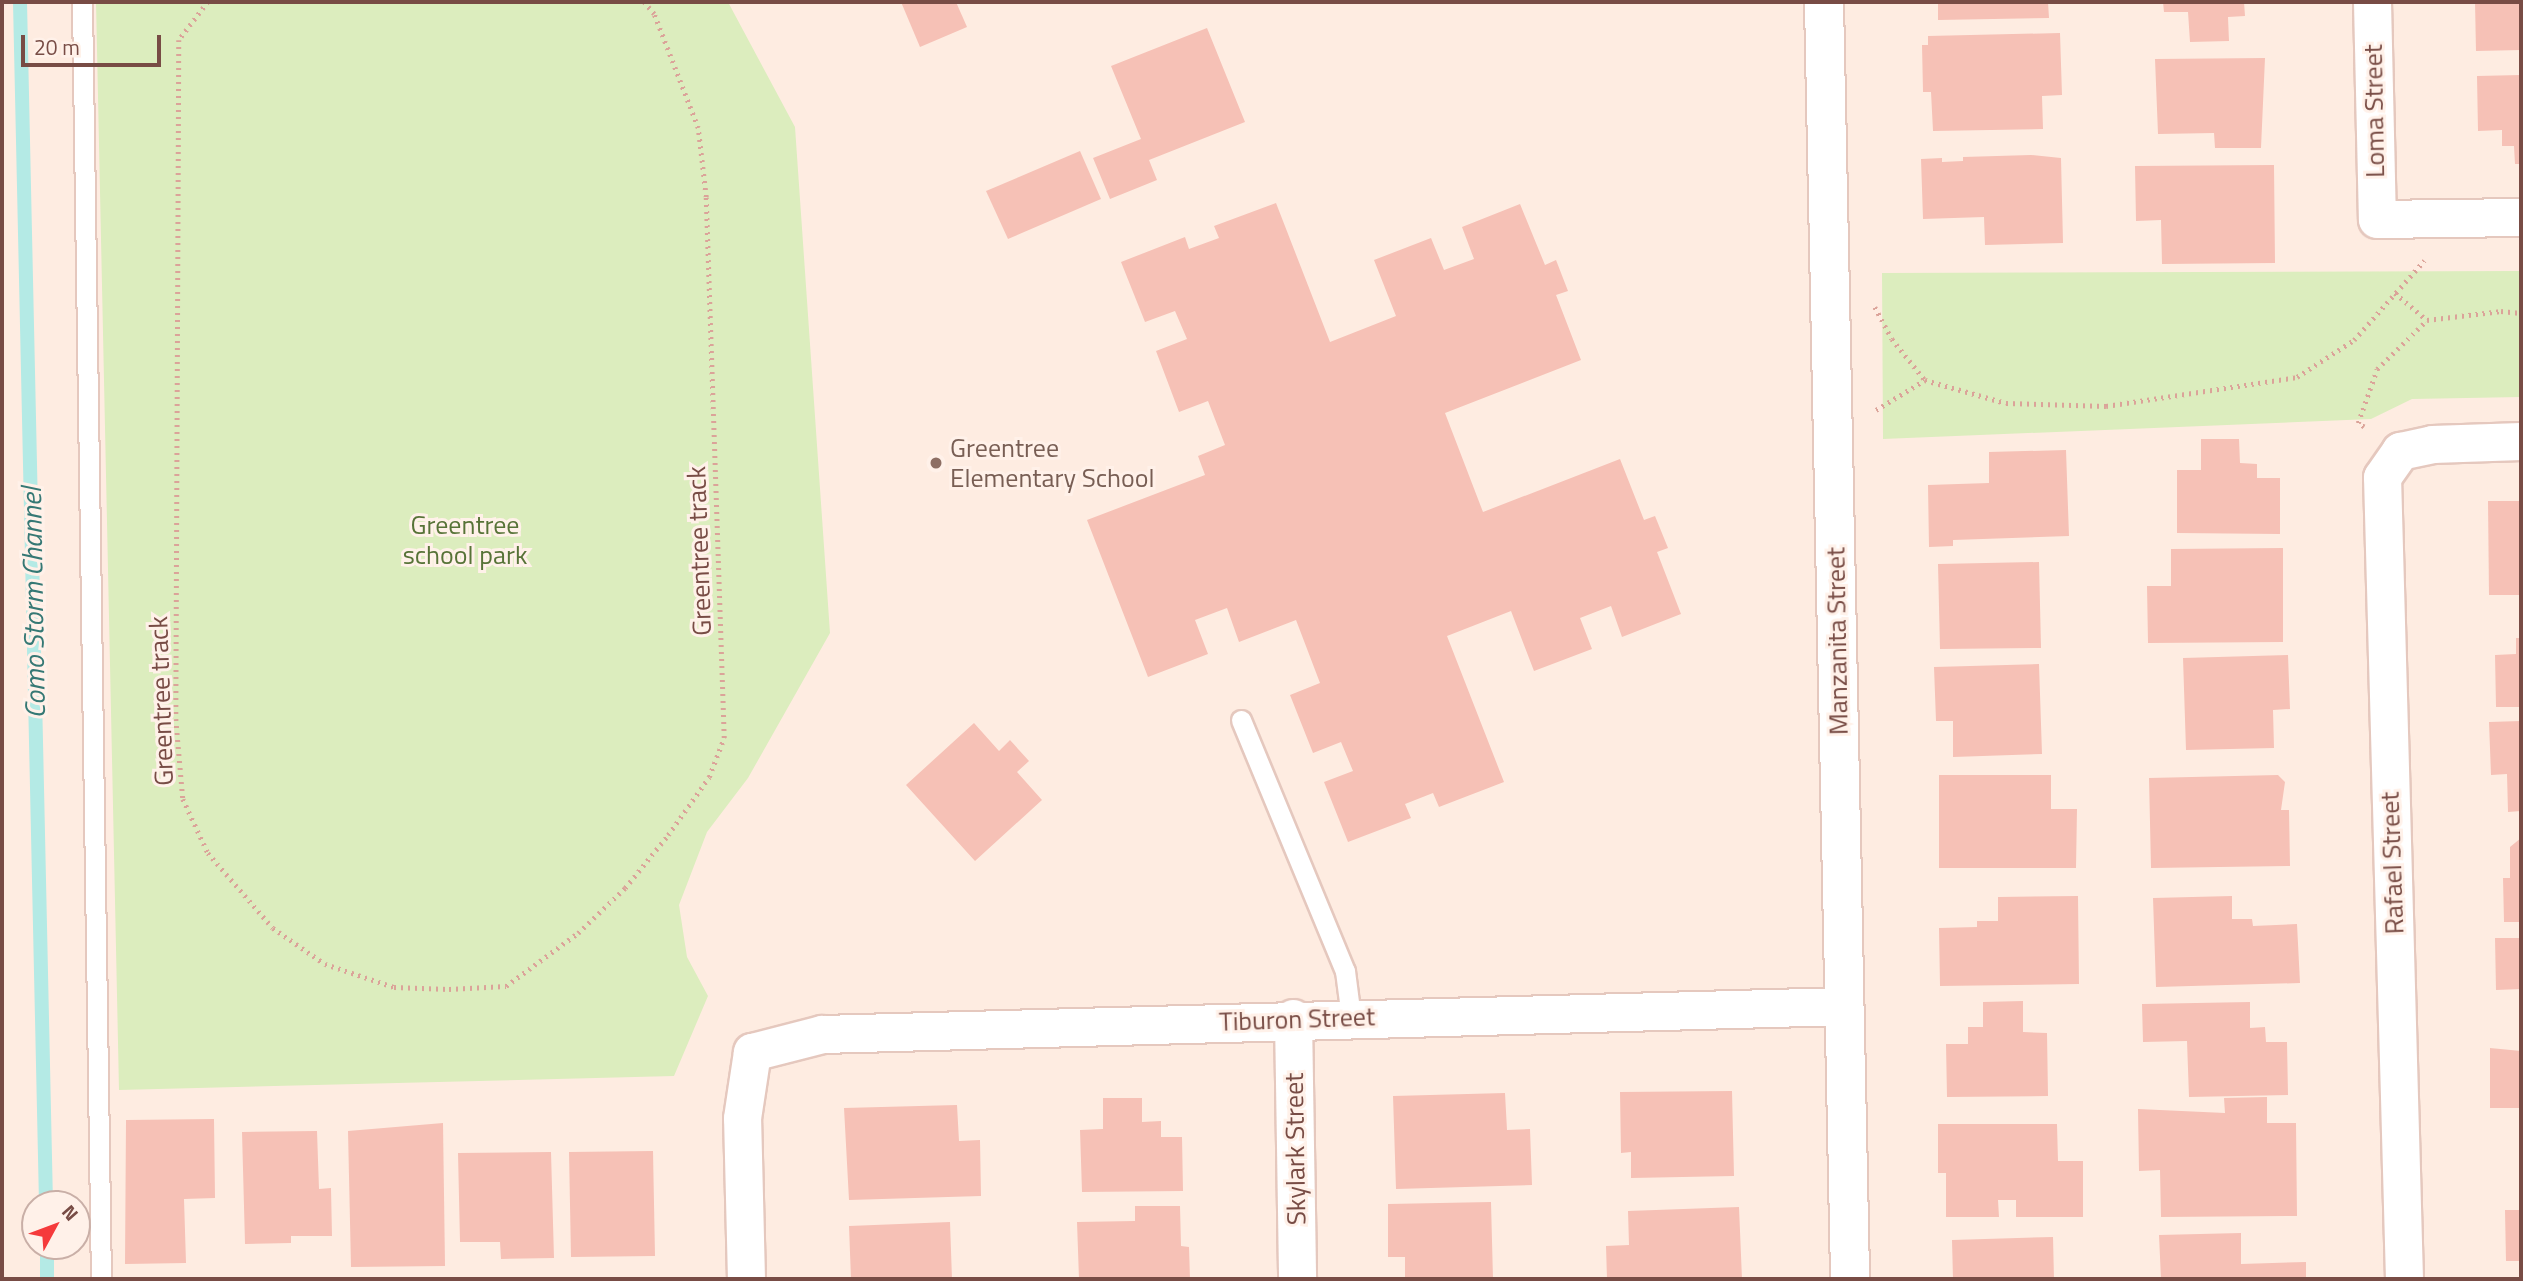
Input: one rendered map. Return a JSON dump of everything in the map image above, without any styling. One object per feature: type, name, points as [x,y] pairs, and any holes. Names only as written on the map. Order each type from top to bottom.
[{"type":"street","name":"Manzanita Street","points":[[1824,2],[1850,1279]]},
{"type":"street","name":"Loma Street","points":[[2372,2],[2377,219],[2461,218]]},
{"type":"street","points":[[2461,218],[2521,217]]},
{"type":"street","points":[[2400,451],[2432,444],[2521,441]]},
{"type":"street","name":"Rafael Street","points":[[2400,451],[2382,477],[2404,1279]]},
{"type":"street","name":"Tiburon Street","points":[[746,1279],[741,1118],[752,1052],[822,1034],[1293,1018],[1844,1006]]},
{"type":"street","name":"Skylark Street","points":[[1293,1018],[1297,1279]]},
{"type":"lane","points":[[82,2],[101,1279]]},
{"type":"lane","points":[[1241,720],[1345,971],[1351,1017]]},
{"type":"path","name":"Greentree track","points":[[208,2],[179,40],[176,719],[183,799],[208,853],[272,928],[324,964],[394,987],[449,989],[506,986],[578,933],[625,888],[668,835],[709,777],[724,738],[706,197],[698,128],[654,13],[644,2]]},
{"type":"path","points":[[1830,306],[1874,305],[1892,339],[1925,380],[2006,402],[2106,406],[2297,377],[2354,340],[2461,218]]},
{"type":"path","points":[[2395,293],[2427,320]]},
{"type":"path","points":[[2400,451],[2358,423],[2377,369],[2427,320],[2501,311],[2521,313]]},
{"type":"path","points":[[1832,411],[1881,410],[1925,380]]},
{"type":"green space","name":"Greentree school park","points":[[96,2],[728,2],[795,127],[830,633],[748,778],[707,832],[679,905],[687,957],[708,996],[674,1076],[119,1090]]},
{"type":"green space","points":[[2521,271],[2521,397],[2412,399],[2371,419],[1883,439],[1882,273]]},
{"type":"building","points":[[901,2],[956,2],[967,27],[920,47]]},
{"type":"building","points":[[1938,2],[2048,2],[2049,18],[1938,20]]},
{"type":"building","points":[[2163,2],[2244,2],[2245,16],[2228,17],[2229,41],[2190,42],[2188,12],[2164,12]]},
{"type":"building","points":[[2475,2],[2521,2],[2521,50],[2476,51]]},
{"type":"building","points":[[1207,28],[1245,122],[1149,160],[1157,180],[1110,199],[1093,158],[1141,139],[1111,66]]},
{"type":"building","points":[[2060,33],[2062,95],[2042,96],[2043,129],[1933,131],[1931,92],[1923,92],[1922,45],[1928,45],[1928,36]]},
{"type":"building","points":[[2265,58],[2261,148],[2215,148],[2214,133],[2158,134],[2155,59]]},
{"type":"building","points":[[2521,75],[2521,164],[2515,164],[2514,146],[2502,146],[2502,130],[2478,131],[2477,76]]},
{"type":"building","points":[[1080,151],[1101,199],[1008,239],[986,191]]},
{"type":"building","points":[[2031,155],[2061,158],[2063,243],[1985,245],[1984,217],[1923,219],[1921,159],[1942,158],[1942,162],[1963,161],[1963,157]]},
{"type":"building","points":[[2274,165],[2275,263],[2162,264],[2161,220],[2136,221],[2135,166]]},
{"type":"building","points":[[1276,203],[1330,342],[1396,316],[1374,260],[1431,238],[1444,270],[1474,259],[1462,227],[1520,204],[1545,265],[1556,260],[1568,291],[1556,295],[1581,360],[1445,413],[1483,512],[1620,459],[1644,520],[1655,516],[1668,548],[1657,552],[1681,614],[1622,637],[1611,606],[1580,618],[1592,649],[1534,671],[1511,611],[1447,636],[1504,782],[1439,807],[1433,793],[1405,804],[1411,818],[1348,842],[1324,782],[1353,771],[1341,742],[1313,753],[1290,695],[1320,683],[1296,620],[1239,642],[1227,608],[1195,620],[1208,654],[1148,677],[1087,520],[1205,475],[1198,456],[1225,445],[1208,401],[1179,412],[1156,351],[1187,339],[1175,311],[1145,322],[1121,262],[1185,237],[1189,249],[1219,238],[1214,226]]},
{"type":"building","points":[[2201,439],[2239,439],[2240,463],[2257,464],[2257,478],[2280,478],[2280,534],[2177,533],[2177,470],[2201,470]]},
{"type":"building","points":[[2066,450],[2069,536],[1953,540],[1953,546],[1929,547],[1928,485],[1989,483],[1989,452]]},
{"type":"building","points":[[2488,501],[2521,501],[2521,595],[2489,595]]},
{"type":"building","points":[[2283,548],[2283,642],[2148,643],[2147,586],[2171,586],[2171,549]]},
{"type":"building","points":[[2039,562],[2041,648],[1940,649],[1938,564]]},
{"type":"building","points":[[2516,638],[2521,638],[2521,707],[2496,707],[2495,655],[2516,654]]},
{"type":"building","points":[[2288,655],[2290,709],[2273,710],[2274,748],[2186,750],[2183,658]]},
{"type":"building","points":[[2039,664],[2042,754],[1953,757],[1953,721],[1936,721],[1934,667]]},
{"type":"building","points":[[2521,721],[2521,811],[2508,812],[2507,774],[2491,775],[2489,722]]},
{"type":"building","points":[[974,723],[999,751],[1010,740],[1029,761],[1017,772],[1042,800],[975,861],[906,785]]},
{"type":"building","points":[[1939,775],[2051,775],[2051,809],[2077,809],[2076,868],[1939,868]]},
{"type":"building","points":[[2278,775],[2285,782],[2281,810],[2289,810],[2290,866],[2151,868],[2149,778]]},
{"type":"building","points":[[2521,838],[2521,922],[2504,922],[2503,878],[2510,878],[2510,847]]},
{"type":"building","points":[[2078,896],[2079,984],[1940,986],[1939,928],[1977,927],[1977,921],[1998,921],[1998,897]]},
{"type":"building","points":[[2232,896],[2232,919],[2252,919],[2253,926],[2297,924],[2300,983],[2156,987],[2153,898]]},
{"type":"building","points":[[2495,938],[2521,938],[2521,989],[2496,990]]},
{"type":"building","points":[[2023,1001],[2023,1032],[2047,1033],[2048,1096],[1947,1097],[1946,1044],[1968,1044],[1968,1027],[1983,1027],[1983,1002]]},
{"type":"building","points":[[2250,1002],[2250,1028],[2265,1027],[2266,1042],[2287,1042],[2288,1095],[2189,1097],[2187,1041],[2143,1042],[2142,1004]]},
{"type":"building","points":[[2490,1048],[2521,1051],[2521,1108],[2490,1108]]},
{"type":"building","points":[[1732,1091],[1734,1176],[1631,1178],[1631,1152],[1621,1153],[1620,1092]]},
{"type":"building","points":[[1505,1093],[1507,1130],[1530,1129],[1532,1185],[1396,1189],[1393,1096]]},
{"type":"building","points":[[2267,1097],[2267,1123],[2296,1123],[2297,1216],[2161,1217],[2160,1170],[2139,1171],[2138,1109],[2225,1113],[2224,1098]]},
{"type":"building","points":[[1103,1098],[1142,1098],[1142,1122],[1161,1121],[1161,1137],[1182,1137],[1183,1191],[1082,1192],[1080,1130],[1103,1129]]},
{"type":"building","points":[[957,1105],[959,1141],[980,1140],[981,1196],[849,1200],[844,1108]]},
{"type":"building","points":[[214,1119],[215,1198],[184,1199],[186,1263],[125,1264],[126,1120]]},
{"type":"building","points":[[443,1123],[445,1266],[351,1267],[348,1131]]},
{"type":"building","points":[[1938,1124],[2057,1124],[2058,1161],[2083,1161],[2083,1217],[2016,1217],[2016,1200],[1998,1200],[1999,1217],[1946,1217],[1946,1173],[1938,1173]]},
{"type":"building","points":[[317,1131],[319,1189],[331,1188],[332,1236],[291,1236],[291,1243],[245,1244],[242,1132]]},
{"type":"building","points":[[653,1151],[655,1256],[571,1257],[569,1152]]},
{"type":"building","points":[[551,1152],[554,1258],[501,1259],[500,1242],[460,1242],[458,1153]]},
{"type":"building","points":[[1491,1202],[1493,1279],[1405,1279],[1405,1257],[1388,1257],[1388,1204]]},
{"type":"building","points":[[1135,1206],[1180,1206],[1181,1246],[1189,1247],[1190,1279],[1079,1279],[1077,1222],[1135,1221]]},
{"type":"building","points":[[1739,1207],[1742,1279],[1607,1279],[1606,1246],[1629,1245],[1628,1211]]},
{"type":"building","points":[[2505,1210],[2521,1210],[2521,1261],[2506,1261]]},
{"type":"building","points":[[950,1222],[952,1279],[851,1279],[849,1226]]},
{"type":"building","points":[[2241,1233],[2241,1264],[2306,1262],[2306,1279],[2161,1279],[2159,1235]]},
{"type":"building","points":[[2053,1237],[2054,1279],[1953,1279],[1952,1240]]},
{"type":"waterway","name":"Como Storm Channel","points":[[20,2],[46,1190]]},
{"type":"waterway","name":"Como Storm Channel","points":[[47,1260],[47,1279]]},
{"type":"place","name":"Greentree Elementary School","points":[[936,463]]}]
